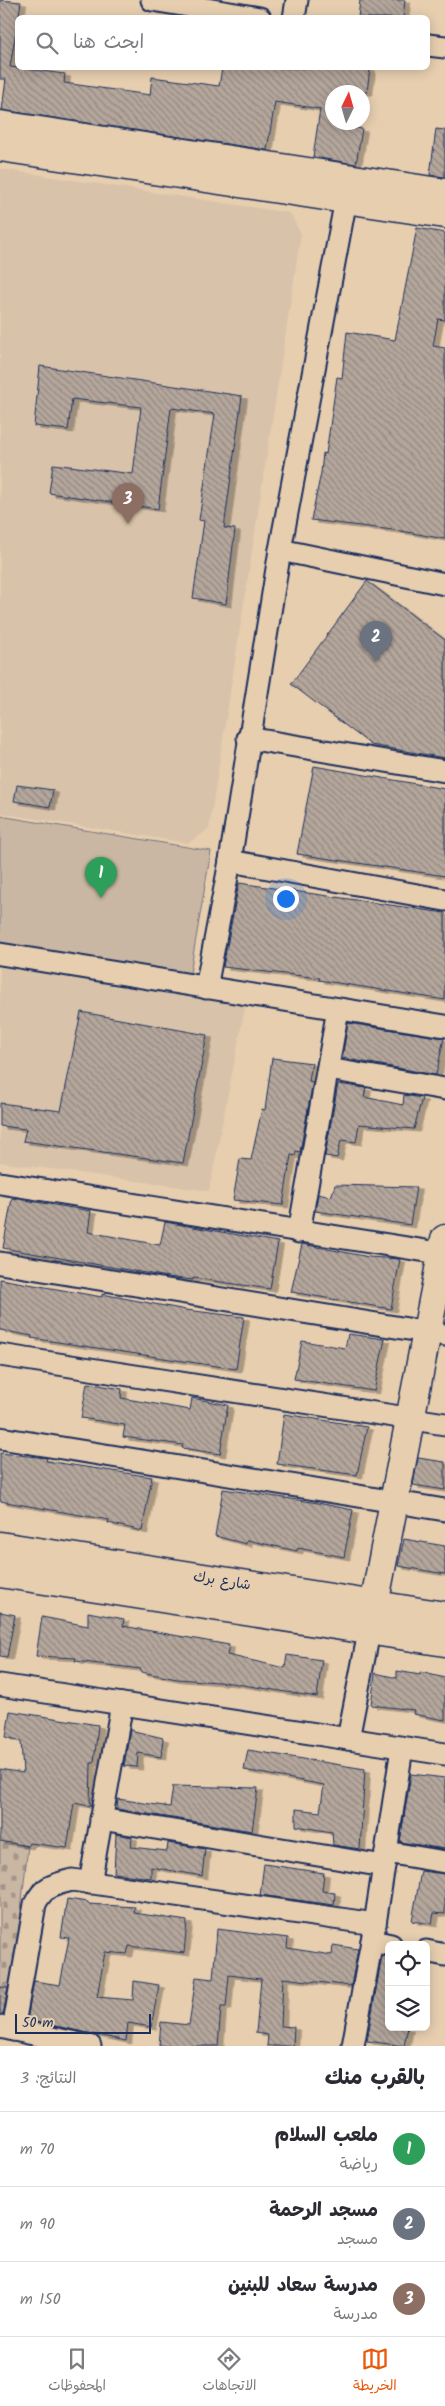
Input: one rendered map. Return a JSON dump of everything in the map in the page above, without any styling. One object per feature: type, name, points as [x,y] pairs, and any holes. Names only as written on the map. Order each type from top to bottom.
[{"type":"main road","points":[[8,137],[445,193]]},
{"type":"main road","points":[[8,137],[346,199],[445,214]]},
{"type":"main road","points":[[372,1617],[411,1419],[436,1333],[444,1249]]},
{"type":"main road","name":"شارع برك","points":[[0,1546],[372,1617],[445,1642]]},
{"type":"main road","name":"شارع برك","points":[[0,1573],[372,1617],[445,1616]]},
{"type":"street","points":[[152,0],[242,15]]},
{"type":"street","points":[[294,15],[297,0]]},
{"type":"street","points":[[430,45],[445,47]]},
{"type":"street","points":[[206,988],[230,860],[248,738],[280,550],[346,199]]},
{"type":"street","points":[[280,550],[445,584]]},
{"type":"street","points":[[248,738],[445,771]]},
{"type":"street","points":[[230,860],[445,900]]},
{"type":"street","points":[[0,954],[445,1026]]},
{"type":"street","points":[[299,1232],[338,1009]]},
{"type":"street","points":[[328,1069],[445,1089]]},
{"type":"street","points":[[0,1183],[299,1232],[444,1249]]},
{"type":"street","points":[[0,1263],[436,1333]]},
{"type":"street","points":[[0,1355],[445,1424]]},
{"type":"street","points":[[0,1438],[445,1510]]},
{"type":"street","points":[[348,1739],[372,1617]]},
{"type":"street","points":[[0,1685],[445,1754]]},
{"type":"street","points":[[90,1883],[122,1704]]},
{"type":"street","points":[[353,2046],[379,1937],[385,1859],[402,1748]]},
{"type":"street","points":[[102,1820],[385,1859],[445,1862]]},
{"type":"street","points":[[84,2045],[6,2028],[34,1904],[40,1893],[52,1885],[72,1880],[379,1937]]},
{"type":"street","points":[[430,1952],[445,1955]]},
{"type":"shaded area","points":[[0,169],[290,213],[301,234],[209,829],[188,843],[0,813]]},
{"type":"shaded area","points":[[0,967],[246,1003],[209,1191],[0,1162]]},
{"type":"green space","points":[[0,816],[211,851],[190,973],[0,944]]},
{"type":"green space","points":[[0,1841],[28,1846],[12,1990],[0,1987]]},
{"type":"building","points":[[0,0],[21,2],[19,15],[15,15],[15,37],[10,67],[15,68],[15,70],[65,74],[64,83],[150,95],[152,77],[219,86],[222,70],[370,70],[368,85],[325,85],[325,130],[362,130],[356,164],[313,157],[320,109],[275,102],[267,150],[2,110],[6,79],[0,79]]},
{"type":"building","points":[[360,0],[405,0],[403,15],[358,15]]},
{"type":"building","points":[[436,129],[445,130],[445,177],[430,175]]},
{"type":"building","points":[[417,228],[445,233],[445,320],[438,319],[433,346],[445,348],[445,539],[401,531],[311,520],[321,473],[323,453],[326,454],[337,377],[342,378],[347,332],[395,340]]},
{"type":"building","points":[[40,366],[242,396],[224,528],[235,529],[226,604],[193,598],[204,521],[199,520],[215,414],[171,408],[158,509],[49,493],[53,464],[133,474],[141,407],[72,399],[68,430],[34,426]]},
{"type":"building","points":[[367,581],[445,640],[445,758],[371,745],[291,684]]},
{"type":"building","points":[[314,766],[445,789],[445,876],[297,854]]},
{"type":"building","points":[[17,785],[53,790],[50,807],[14,801]]},
{"type":"building","points":[[239,883],[445,913],[445,1000],[319,980],[320,978],[223,967]]},
{"type":"building","points":[[81,1012],[207,1035],[183,1163],[23,1141],[26,1129],[0,1126],[0,1103],[61,1111]]},
{"type":"building","points":[[348,1023],[444,1038],[436,1075],[342,1058]]},
{"type":"building","points":[[272,1058],[312,1063],[309,1081],[313,1082],[300,1152],[296,1151],[295,1156],[291,1155],[283,1205],[233,1200],[240,1159],[251,1160],[262,1109],[265,1110]]},
{"type":"building","points":[[338,1084],[366,1088],[364,1097],[403,1105],[404,1095],[422,1098],[414,1129],[359,1124],[356,1142],[341,1140],[337,1158],[325,1156]]},
{"type":"building","points":[[335,1185],[416,1187],[410,1225],[315,1211],[318,1194],[331,1197]]},
{"type":"building","points":[[12,1198],[91,1211],[88,1232],[160,1245],[165,1222],[278,1242],[270,1289],[193,1278],[193,1280],[168,1277],[3,1248]]},
{"type":"building","points":[[302,1244],[369,1257],[400,1259],[391,1309],[291,1292]]},
{"type":"building","points":[[0,1279],[102,1297],[102,1294],[186,1310],[244,1317],[236,1369],[31,1338],[32,1336],[0,1330]]},
{"type":"building","points":[[348,1334],[385,1339],[374,1391],[294,1379],[302,1341],[345,1348]]},
{"type":"building","points":[[87,1383],[122,1389],[121,1398],[190,1410],[192,1398],[228,1405],[220,1454],[182,1448],[183,1445],[123,1437],[125,1425],[81,1418]]},
{"type":"building","points":[[284,1414],[367,1427],[357,1475],[277,1464]]},
{"type":"building","points":[[0,1453],[47,1458],[46,1461],[152,1477],[142,1531],[108,1523],[109,1520],[0,1501]]},
{"type":"building","points":[[418,1458],[445,1462],[445,1490],[413,1485]]},
{"type":"building","points":[[223,1489],[353,1510],[344,1557],[298,1548],[297,1551],[247,1540],[246,1544],[215,1536]]},
{"type":"building","points":[[404,1539],[445,1546],[445,1574],[398,1566]]},
{"type":"building","points":[[0,1612],[15,1615],[7,1657],[0,1656]]},
{"type":"building","points":[[88,1612],[124,1619],[123,1626],[229,1645],[227,1655],[285,1668],[287,1655],[322,1660],[317,1697],[231,1683],[177,1679],[141,1672],[141,1669],[75,1661],[76,1658],[36,1656],[42,1617],[88,1626]]},
{"type":"building","points":[[397,1671],[420,1675],[420,1672],[445,1678],[445,1720],[413,1714],[414,1710],[371,1705],[375,1673],[397,1678]]},
{"type":"building","points":[[10,1711],[98,1725],[94,1763],[91,1763],[90,1806],[74,1803],[67,1848],[29,1843],[28,1846],[0,1841],[0,1769],[23,1773],[21,1741],[6,1737]]},
{"type":"building","points":[[130,1730],[163,1738],[161,1757],[138,1753],[137,1767],[124,1766]]},
{"type":"building","points":[[248,1750],[365,1769],[360,1849],[333,1845],[332,1832],[296,1826],[296,1809],[320,1812],[324,1785],[244,1770]]},
{"type":"building","points":[[411,1774],[445,1778],[445,1849],[400,1842]]},
{"type":"building","points":[[173,1786],[258,1788],[252,1831],[117,1809],[118,1799],[170,1807]]},
{"type":"building","points":[[116,1834],[132,1837],[131,1847],[167,1851],[168,1843],[205,1849],[202,1876],[151,1867],[151,1878],[114,1873]]},
{"type":"building","points":[[264,1864],[324,1873],[322,1891],[335,1893],[334,1905],[260,1895]]},
{"type":"building","points":[[421,1871],[445,1874],[445,1914],[434,1913],[432,1924],[412,1921]]},
{"type":"building","points":[[67,1899],[88,1902],[88,1904],[135,1907],[134,1913],[187,1921],[184,1953],[129,1946],[127,1954],[105,1952],[97,1997],[133,2000],[134,1981],[159,1985],[151,2027],[128,2023],[126,2041],[27,2020],[34,1981],[60,1985],[69,1938],[61,1937]]},
{"type":"building","points":[[217,1929],[288,1938],[287,1948],[332,1955],[333,1945],[358,1949],[351,1986],[283,1978],[281,2026],[294,2027],[293,2046],[267,2046],[268,2035],[256,2033],[261,1979],[229,1975],[226,2007],[221,2007],[218,2046],[159,2046],[161,2022],[189,2025],[196,1977],[213,1979]]},
{"type":"building","points":[[382,1956],[385,1956],[385,2031],[407,2031],[404,2046],[367,2041]]},
{"type":"building","points":[[0,1987],[8,1988],[3,2015],[0,2015]]},
{"type":"place","name":"مدرسة سعاد للبنين","points":[[128,524]]},
{"type":"place","name":"مسجد الرحمة","points":[[376,662]]},
{"type":"place","name":"ملعب السلام","points":[[101,898]]}]
